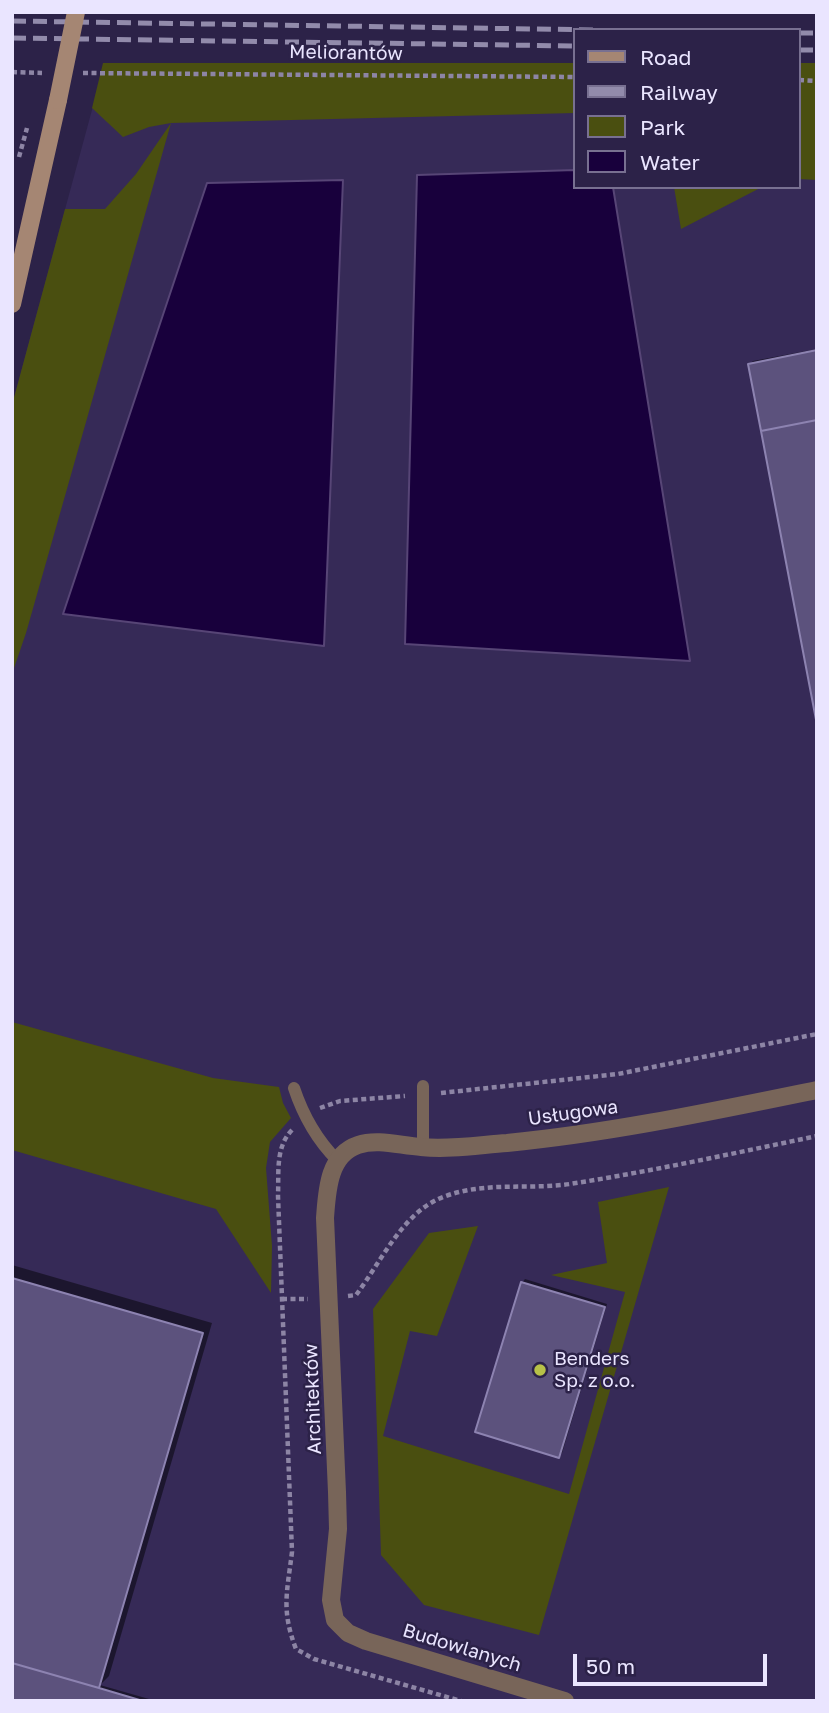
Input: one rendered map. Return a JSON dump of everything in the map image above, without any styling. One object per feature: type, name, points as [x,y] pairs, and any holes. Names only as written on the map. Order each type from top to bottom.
[{"type":"main road","points":[[12,304],[76,12]]},
{"type":"street","name":"Usługowa","points":[[337,1160],[357,1145],[387,1142],[423,1148],[511,1142],[698,1115],[817,1090]]},
{"type":"street","name":"Architektów","points":[[337,1160],[328,1187],[325,1218],[338,1529],[331,1600],[335,1620],[348,1633]]},
{"type":"street","name":"Budowlanych","points":[[348,1633],[366,1641],[565,1701]]},
{"type":"lane","points":[[294,1088],[306,1117],[322,1143],[337,1160]]},
{"type":"lane","points":[[423,1091],[423,1148]]},
{"type":"path","name":"Meliorantów","points":[[116,73],[574,77]]},
{"type":"path","points":[[461,1701],[314,1659],[296,1649],[288,1628],[285,1608],[292,1552],[278,1196],[280,1149],[285,1137],[319,1108],[340,1101],[618,1074],[817,1034]]},
{"type":"path","points":[[282,1299],[356,1295],[399,1233],[418,1213],[442,1197],[495,1186],[567,1184],[817,1136]]},
{"type":"shaded area","points":[[102,73],[574,77],[574,189],[801,189],[801,80],[817,81],[817,1701],[12,1701],[12,405]]},
{"type":"green space","points":[[103,63],[574,63],[574,113],[171,123],[149,127],[123,137],[92,108]]},
{"type":"green space","points":[[801,63],[817,63],[817,180],[801,179]]},
{"type":"green space","points":[[171,123],[12,674],[12,405],[65,209],[105,209],[136,174]]},
{"type":"green space","points":[[674,189],[758,189],[681,229]]},
{"type":"green space","points":[[12,1022],[213,1078],[279,1087],[291,1118],[270,1142],[266,1168],[272,1246],[271,1293],[216,1209],[12,1150]]},
{"type":"green space","points":[[669,1187],[539,1635],[424,1605],[381,1555],[373,1309],[429,1233],[478,1226],[437,1336],[410,1331],[383,1436],[569,1494],[625,1292],[551,1275],[607,1263],[598,1202]]},
{"type":"water","points":[[574,170],[574,189],[613,189],[690,661],[405,644],[417,175]]},
{"type":"water","points":[[343,180],[324,646],[63,614],[207,183]]},
{"type":"building","points":[[817,350],[817,420],[761,431],[748,364]]},
{"type":"building","points":[[817,420],[817,725],[761,431]]},
{"type":"building","points":[[12,1278],[203,1333],[99,1688],[12,1663]]},
{"type":"building","name":"Benders Sp. z o.o.","points":[[521,1282],[605,1307],[559,1458],[475,1432]]},
{"type":"building","points":[[12,1663],[99,1688],[143,1701],[12,1701]]},
{"type":"railway","points":[[12,21],[574,30]]},
{"type":"railway","points":[[801,33],[817,33]]},
{"type":"railway","points":[[12,38],[574,46]]},
{"type":"railway","points":[[801,50],[817,50]]},
{"type":"place","name":"Benders Sp. z o.o.","points":[[540,1370]]}]
